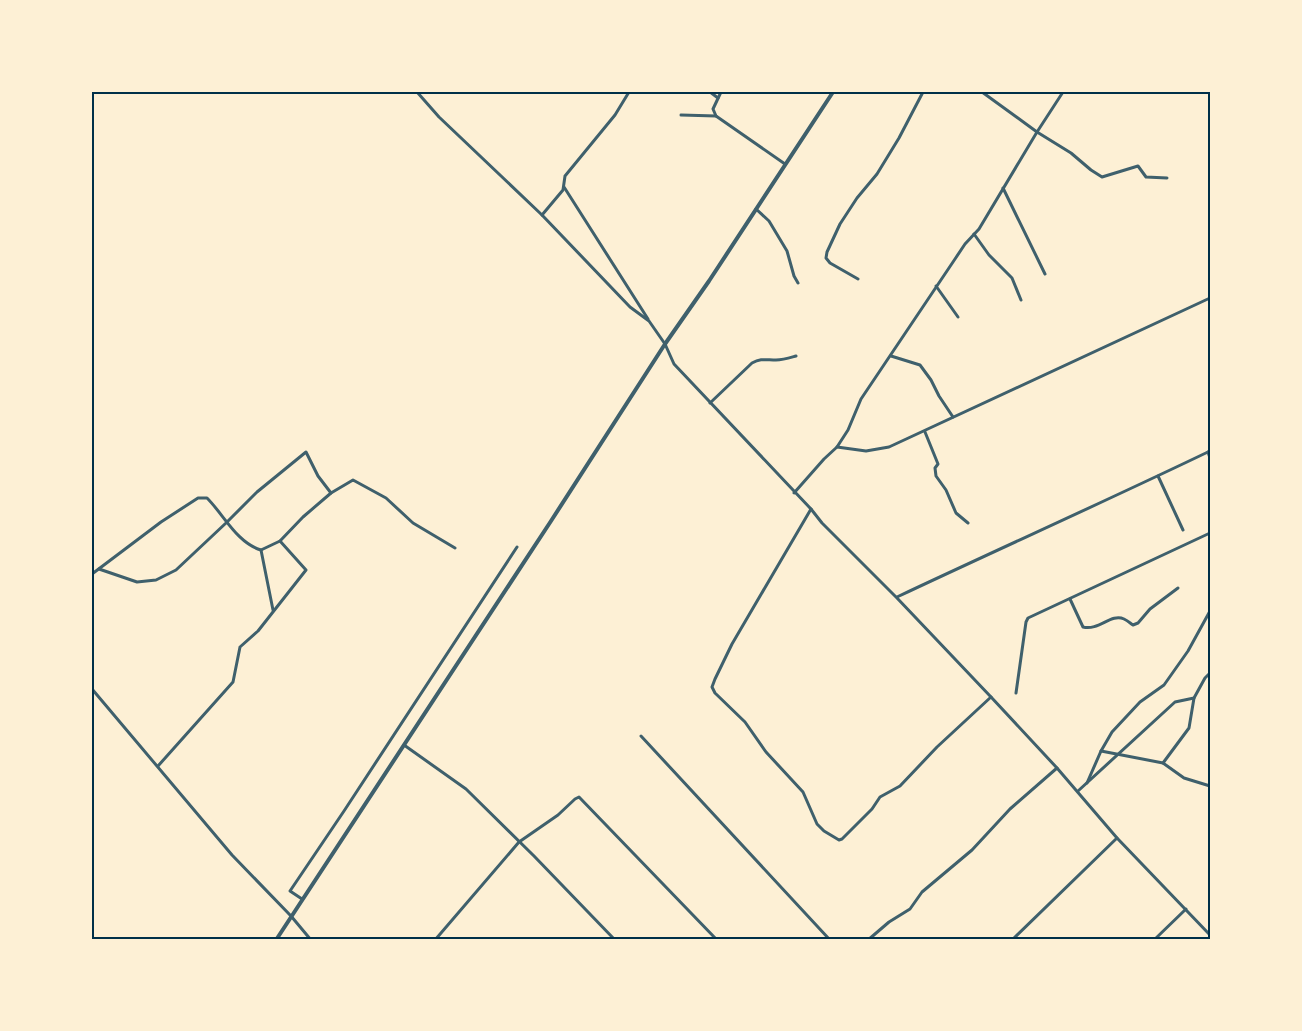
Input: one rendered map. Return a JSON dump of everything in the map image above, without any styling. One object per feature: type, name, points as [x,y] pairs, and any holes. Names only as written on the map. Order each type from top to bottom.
[{"type":"street","points":[[417,92],[439,117],[543,215],[630,307],[649,321]]},
{"type":"street","points":[[543,215],[563,190],[565,176],[615,115],[629,92]]},
{"type":"street","points":[[710,92],[718,98]]},
{"type":"street","points":[[721,92],[713,109],[716,116],[785,164]]},
{"type":"street","points":[[276,939],[832,92]]},
{"type":"street","points":[[858,279],[830,263],[826,258],[827,252],[840,224],[857,198],[877,174],[899,138],[922,92]]},
{"type":"street","points":[[982,92],[1102,177],[1138,166],[1146,177],[1167,178]]},
{"type":"street","points":[[795,493],[837,447],[848,430],[861,399],[936,286],[979,229],[1037,132],[1064,92]]},
{"type":"street","points":[[681,115],[716,116]]},
{"type":"street","points":[[564,187],[665,344],[674,364],[822,523],[897,597],[991,697],[1078,791],[1117,838],[1210,935]]},
{"type":"street","points":[[1004,188],[1045,274]]},
{"type":"street","points":[[756,209],[769,221],[787,251],[798,284]]},
{"type":"street","points":[[974,234],[989,255],[1012,278],[1021,300]]},
{"type":"street","points":[[936,286],[958,317]]},
{"type":"street","points":[[837,447],[866,451],[889,447],[1210,298]]},
{"type":"street","points":[[710,403],[757,360],[777,360],[795,356]]},
{"type":"street","points":[[891,356],[920,365],[953,417]]},
{"type":"street","points":[[924,431],[938,464],[935,468],[936,477],[946,490],[956,513],[968,523]]},
{"type":"street","points":[[897,597],[1209,451],[1210,458]]},
{"type":"street","points":[[98,569],[137,582],[156,580],[176,570],[256,492],[306,452],[318,476],[331,493]]},
{"type":"street","points":[[1158,476],[1183,530]]},
{"type":"street","points":[[92,574],[161,522],[200,497],[207,498],[226,523],[252,547],[261,550],[279,541],[331,493],[353,480],[386,498],[413,523],[455,548]]},
{"type":"street","points":[[811,510],[732,644],[712,687],[715,693],[745,722],[766,752],[803,792],[820,828],[839,840],[842,839],[872,809],[880,797],[900,786],[937,747],[991,697]]},
{"type":"street","points":[[1016,693],[1028,618],[1210,533]]},
{"type":"street","points":[[158,766],[232,682],[240,647],[258,631],[306,570],[279,541]]},
{"type":"street","points":[[302,899],[290,891],[516,547]]},
{"type":"street","points":[[261,550],[273,611]]},
{"type":"street","points":[[1070,599],[1083,627],[1095,627],[1119,618],[1133,625],[1178,588]]},
{"type":"street","points":[[1087,783],[1112,732],[1140,702],[1164,685],[1188,651],[1210,611]]},
{"type":"street","points":[[1163,763],[1190,728],[1194,698],[1210,673]]},
{"type":"street","points":[[92,688],[232,855],[311,939]]},
{"type":"street","points":[[1078,791],[1175,702],[1194,698]]},
{"type":"street","points":[[640,736],[830,939]]},
{"type":"street","points":[[404,745],[466,789],[615,939]]},
{"type":"street","points":[[1101,751],[1163,763],[1184,778],[1210,786]]},
{"type":"street","points":[[868,939],[910,909],[922,892],[972,850],[1010,809],[1057,768]]},
{"type":"street","points":[[435,939],[519,842],[558,815],[579,797],[717,939]]},
{"type":"street","points":[[1012,939],[1117,838]]},
{"type":"street","points":[[1154,939],[1186,909]]}]
